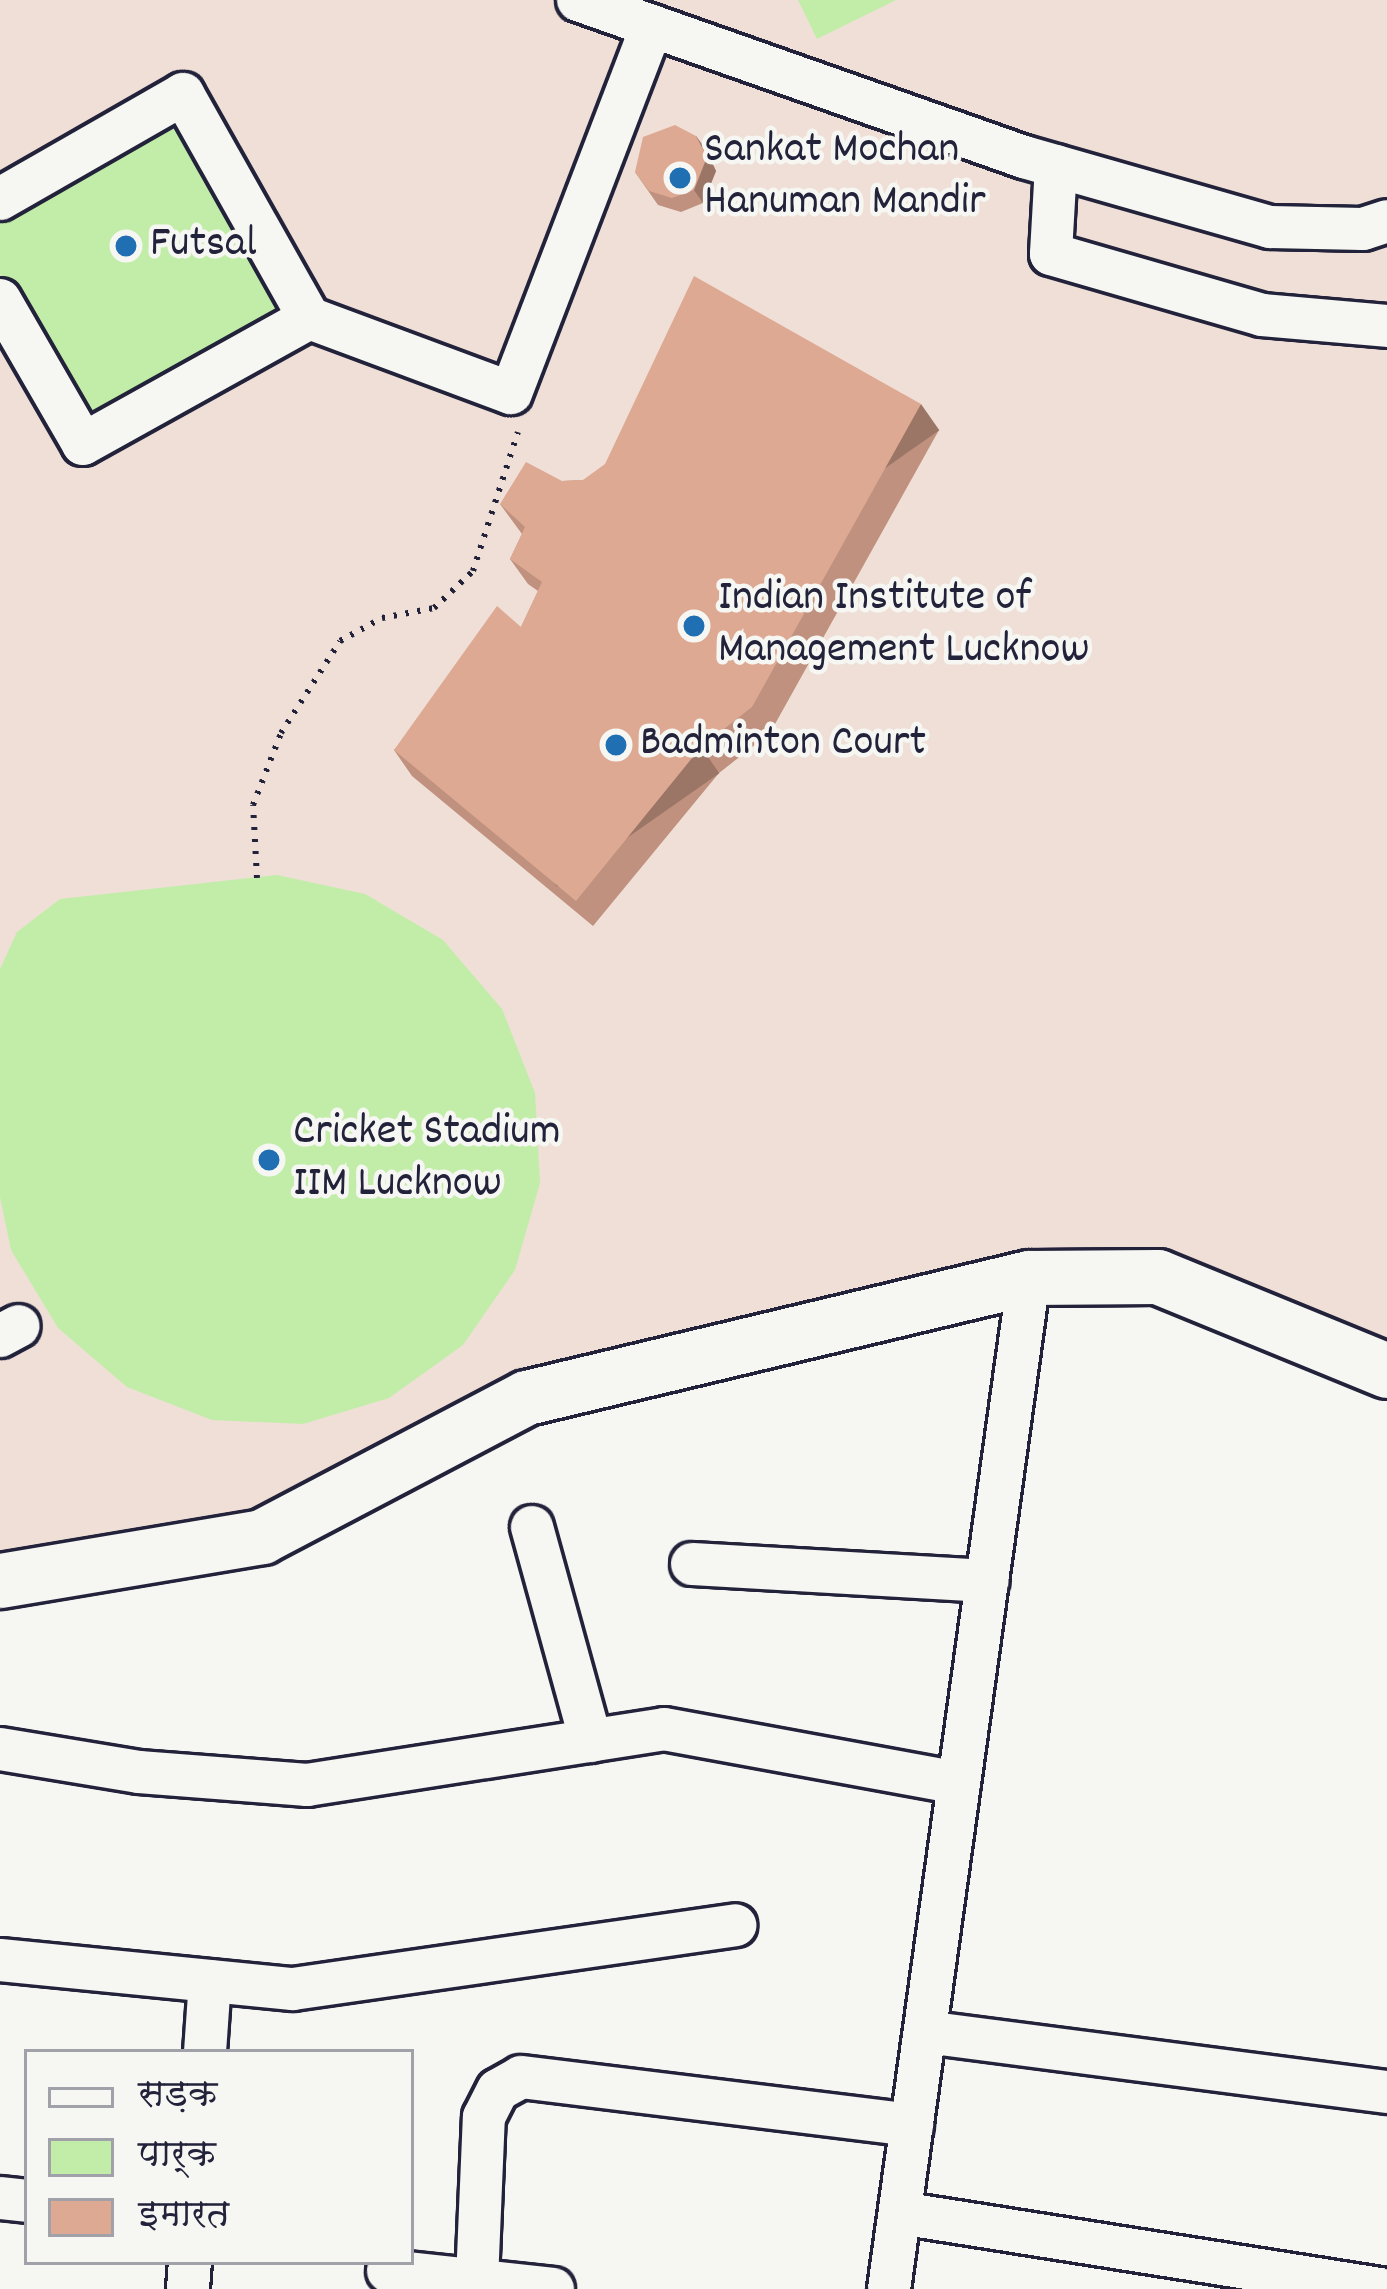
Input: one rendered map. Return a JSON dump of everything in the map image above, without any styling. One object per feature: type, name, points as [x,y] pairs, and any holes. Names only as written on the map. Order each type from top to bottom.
[{"type":"street","points":[[578,0],[1056,166],[1270,227],[1363,229],[1387,221]]},
{"type":"street","points":[[0,199],[183,94],[309,317],[511,393],[652,26]]},
{"type":"street","points":[[1056,166],[1051,254],[1262,315],[1387,326]]},
{"type":"street","points":[[0,300],[83,444],[309,317]]},
{"type":"street","points":[[0,1581],[262,1537],[527,1398],[1029,1278],[1158,1277],[1387,1371]]},
{"type":"street","points":[[889,2289],[1029,1278]]},
{"type":"street","points":[[532,1527],[592,1742]]},
{"type":"street","points":[[692,1564],[988,1581]]},
{"type":"street","points":[[0,1749],[139,1772],[307,1785],[664,1730],[959,1783]]},
{"type":"street","points":[[0,1960],[293,1989],[735,1925]]},
{"type":"street","points":[[205,2049],[210,1981]]},
{"type":"street","points":[[925,2032],[1387,2092]]},
{"type":"street","points":[[477,2281],[484,2117],[497,2090],[521,2077],[912,2125]]},
{"type":"street","points":[[900,2213],[1381,2289]]},
{"type":"street","points":[[388,2271],[553,2289]]},
{"type":"path","points":[[256,878],[253,805],[281,733],[340,640],[382,618],[434,608],[472,571],[518,432],[511,393]]},
{"type":"shaded area","name":"Indian Institute of Management Lucknow","points":[[0,0],[1387,0],[1387,1344],[1167,1251],[1003,1257],[268,1509],[0,1556]]},
{"type":"green space","points":[[798,0],[896,0],[817,39]]},
{"type":"green space","name":"Futsal","points":[[175,112],[291,312],[88,425],[0,274],[0,218]]},
{"type":"green space","name":"Cricket Stadium IIM Lucknow","points":[[277,875],[365,894],[443,940],[502,1009],[535,1093],[540,1183],[515,1270],[463,1345],[389,1398],[303,1424],[212,1420],[127,1387],[58,1328],[11,1250],[0,1197],[0,969],[17,932],[60,899]]},
{"type":"building","name":"Sankat Mochan Hanuman Mandir","points":[[675,125],[696,136],[707,157],[694,190],[672,198],[649,191],[635,172],[643,137]]},
{"type":"building","points":[[694,276],[921,404],[752,707],[701,747],[576,901],[394,750],[497,606],[521,627],[542,582],[510,559],[525,527],[500,504],[526,462],[562,481],[583,480],[605,464]]},
{"type":"place","name":"Sankat Mochan Hanuman Mandir","points":[[680,178]]},
{"type":"place","name":"Futsal","points":[[126,246]]},
{"type":"place","name":"Indian Institute of Management Lucknow","points":[[694,626]]},
{"type":"place","name":"Badminton Court","points":[[616,745]]},
{"type":"place","name":"Cricket Stadium IIM Lucknow","points":[[269,1160]]}]
